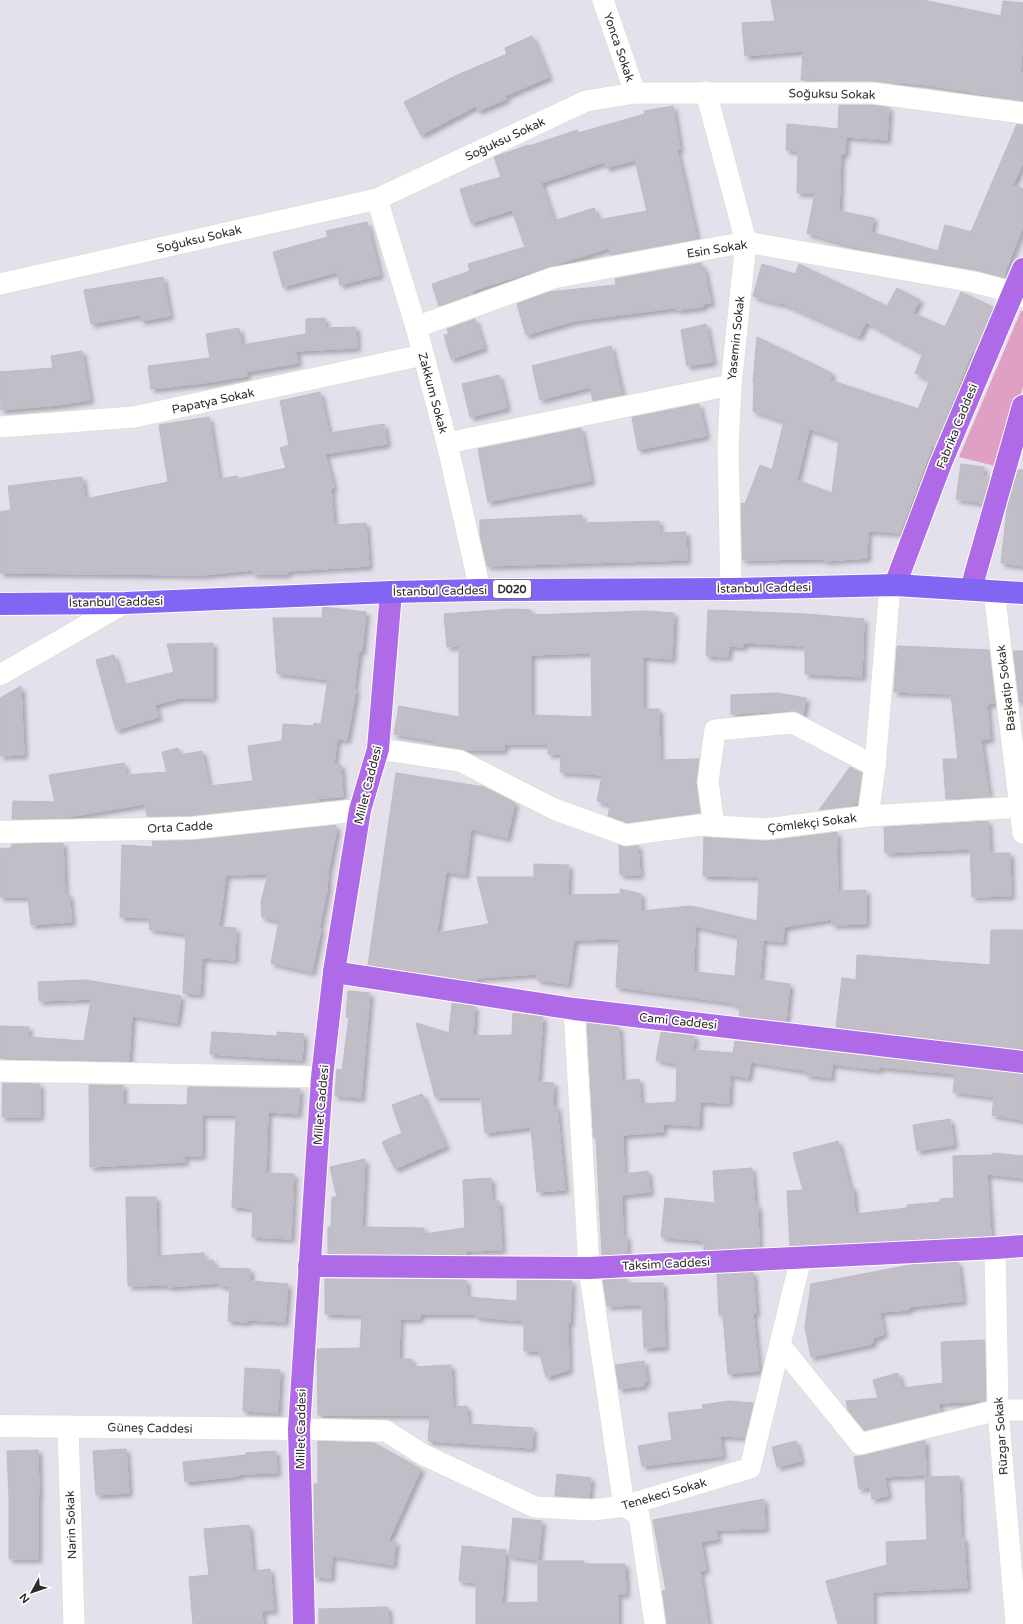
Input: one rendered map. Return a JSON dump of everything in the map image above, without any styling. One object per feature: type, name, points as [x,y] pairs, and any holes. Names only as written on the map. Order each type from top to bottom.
[{"type":"highway","name":"İstanbul Caddesi","points":[[0,604],[125,603],[391,592],[480,590],[731,589],[892,585],[1023,593]]},
{"type":"main road","name":"Fabrika Caddesi","points":[[892,585],[941,462],[1018,294],[1023,269]]},
{"type":"main road","points":[[971,590],[1023,406]]},
{"type":"main road","name":"Millet Caddesi","points":[[304,1624],[299,1429],[322,1077],[334,972],[360,810],[378,750],[391,592]]},
{"type":"main road","name":"Cami Caddesi","points":[[334,972],[574,1009],[1023,1062]]},
{"type":"main road","name":"Taksim Caddesi","points":[[309,1266],[589,1268],[1023,1246]]},
{"type":"street","name":"Yonca Sokak","points":[[603,0],[635,93]]},
{"type":"street","name":"Soğuksu Sokak","points":[[0,284],[377,199],[586,101],[635,93],[706,92],[872,94],[1023,113]]},
{"type":"street","name":"Yasemin Sokak","points":[[706,92],[746,242],[731,385],[728,447],[731,589]]},
{"type":"street","name":"Zakkum Sokak","points":[[377,199],[416,327],[447,443],[480,590]]},
{"type":"street","name":"Esin Sokak","points":[[416,327],[553,278],[746,242],[974,282],[1018,294]]},
{"type":"street","name":"Papatya Sokak","points":[[0,426],[134,417],[423,355]]},
{"type":"street","points":[[447,443],[731,385]]},
{"type":"street","points":[[868,816],[875,766],[892,585]]},
{"type":"street","name":"Başkatip Sokak","points":[[994,591],[1023,833]]},
{"type":"street","points":[[0,675],[125,603]]},
{"type":"street","points":[[714,826],[708,782],[715,730],[793,723],[875,766]]},
{"type":"street","name":"Çömlekçi Sokak","points":[[378,750],[460,761],[554,810],[626,835],[700,825],[766,829],[868,816],[1021,807]]},
{"type":"street","name":"Orta Cadde","points":[[0,832],[192,828],[360,810]]},
{"type":"street","points":[[574,1009],[589,1268],[624,1506],[640,1515],[655,1624]]},
{"type":"street","points":[[0,1071],[322,1077]]},
{"type":"street","name":"Rüzgar Sokak","points":[[995,1248],[998,1410],[1016,1545],[1016,1624]]},
{"type":"street","name":"Tenekeci Sokak","points":[[299,1429],[386,1432],[422,1454],[535,1507],[592,1510],[624,1506],[750,1468],[801,1258]]},
{"type":"street","points":[[780,1345],[860,1444],[998,1410],[1023,1410]]},
{"type":"street","name":"Güneş Caddesi","points":[[0,1426],[299,1429]]},
{"type":"street","name":"Narin Sokak","points":[[68,1426],[74,1624]]},
{"type":"shaded area","points":[[1021,311],[1023,311],[1023,386],[999,467],[959,457]]},
{"type":"building","points":[[771,0],[922,0],[1001,16],[1003,1],[1023,3],[1023,40],[1020,73],[1023,73],[1023,101],[922,84],[801,80],[803,51],[745,56],[742,23],[775,21]]},
{"type":"building","points":[[532,36],[549,77],[505,96],[507,99],[478,111],[476,106],[421,135],[404,102],[457,75],[507,54],[505,48]]},
{"type":"building","points":[[839,105],[871,105],[889,107],[887,140],[846,137],[845,154],[841,154],[839,211],[874,218],[871,232],[938,251],[945,225],[971,232],[1017,124],[1023,125],[1023,163],[1013,185],[1023,189],[1023,227],[1005,272],[1005,278],[976,270],[872,252],[807,233],[815,193],[797,193],[798,151],[786,150],[787,124],[838,129]]},
{"type":"building","points":[[673,106],[680,149],[677,150],[697,239],[610,255],[609,248],[475,290],[476,291],[472,292],[472,294],[439,306],[432,284],[470,271],[468,264],[525,247],[512,210],[471,223],[460,189],[501,177],[494,157],[577,130],[578,133],[645,114],[644,111]],"holes":[[[635,160],[647,211],[598,220],[594,208],[554,221],[541,183],[605,162],[606,168]]]},
{"type":"building","points":[[367,222],[380,275],[340,285],[337,272],[283,287],[273,252],[328,237],[326,231]]},
{"type":"building","points":[[701,263],[702,268],[704,268],[711,303],[703,304],[703,307],[678,310],[674,308],[574,321],[526,335],[517,304],[548,292],[616,285],[615,279]]},
{"type":"building","points":[[762,264],[795,274],[799,264],[887,306],[897,288],[920,300],[913,313],[945,327],[961,292],[993,307],[974,352],[972,352],[934,447],[932,446],[900,533],[868,531],[867,558],[824,561],[824,559],[742,560],[741,503],[745,504],[760,465],[772,470],[784,421],[753,411],[753,382],[757,337],[832,373],[830,380],[918,409],[930,380],[915,373],[923,353],[866,322],[859,337],[780,302],[780,304],[753,296]],"holes":[[[809,429],[839,439],[832,493],[797,480]]]},
{"type":"building","points":[[163,277],[170,316],[141,321],[140,315],[91,324],[84,290]]},
{"type":"building","points":[[325,318],[325,328],[356,327],[357,348],[296,351],[298,363],[246,372],[247,376],[151,389],[148,366],[210,358],[206,334],[239,328],[242,345],[306,334],[306,319]]},
{"type":"building","points":[[475,319],[484,348],[451,359],[444,335],[449,334],[447,329]]},
{"type":"building","points":[[706,324],[713,362],[687,366],[681,330]]},
{"type":"building","points":[[611,346],[622,395],[593,401],[590,387],[540,400],[532,366]]},
{"type":"building","points":[[82,351],[90,400],[58,405],[1,410],[0,372],[53,368],[51,356]]},
{"type":"building","points":[[499,375],[507,408],[471,417],[462,384]]},
{"type":"building","points":[[320,392],[329,433],[384,424],[387,444],[325,454],[334,488],[331,488],[334,525],[366,523],[369,566],[288,571],[288,574],[253,574],[253,570],[202,575],[0,573],[0,512],[11,510],[8,486],[82,477],[85,499],[168,482],[159,425],[209,417],[219,479],[237,476],[238,479],[286,468],[280,448],[289,445],[280,401]]},
{"type":"building","points":[[699,404],[706,436],[638,450],[632,417]]},
{"type":"building","points":[[581,428],[591,481],[488,502],[478,449]]},
{"type":"building","points":[[961,464],[984,467],[983,476],[990,476],[982,503],[956,499]]},
{"type":"building","points":[[1018,470],[1023,470],[1023,566],[1001,563],[1007,508]]},
{"type":"building","points":[[582,515],[582,523],[659,521],[660,533],[686,532],[687,560],[487,566],[480,537],[480,520]]},
{"type":"building","points":[[323,607],[366,612],[362,651],[359,651],[354,690],[356,690],[347,740],[337,739],[334,764],[341,765],[343,797],[317,798],[320,802],[191,816],[147,816],[145,804],[62,818],[12,819],[13,801],[55,802],[49,775],[124,763],[126,775],[167,772],[162,752],[178,748],[180,755],[202,751],[209,786],[253,781],[248,746],[282,741],[283,724],[313,726],[314,723],[321,724],[328,680],[277,673],[273,618],[322,618]]},
{"type":"building","points":[[510,609],[531,610],[531,615],[646,611],[674,613],[672,659],[643,657],[643,709],[659,709],[660,760],[699,759],[696,783],[700,813],[627,823],[617,818],[608,816],[610,804],[597,801],[602,775],[560,772],[561,754],[548,754],[548,744],[504,744],[504,750],[464,750],[435,745],[436,741],[394,734],[399,706],[459,717],[459,646],[447,647],[444,614]],"holes":[[[591,653],[592,717],[531,715],[531,655]]]},
{"type":"building","points":[[708,610],[805,614],[864,619],[862,677],[805,674],[805,646],[744,643],[743,647],[729,646],[728,657],[706,656]]},
{"type":"building","points":[[213,643],[213,698],[180,698],[155,705],[159,717],[116,730],[96,660],[114,655],[123,685],[174,672],[167,644]]},
{"type":"building","points":[[897,646],[989,650],[995,703],[987,704],[990,739],[981,740],[989,797],[946,799],[943,759],[958,759],[951,694],[894,692]]},
{"type":"building","points":[[1013,651],[1023,651],[1023,702],[1019,702]]},
{"type":"building","points":[[21,686],[24,755],[0,756],[0,698]]},
{"type":"building","points":[[777,693],[806,698],[803,715],[792,711],[731,714],[731,695]]},
{"type":"building","points":[[850,767],[862,773],[858,803],[844,807],[819,810]]},
{"type":"building","points":[[396,773],[484,787],[515,803],[507,838],[471,829],[465,875],[446,872],[437,933],[489,924],[477,877],[534,877],[534,864],[569,865],[568,895],[621,894],[620,889],[641,894],[641,911],[691,906],[757,921],[759,877],[703,876],[704,837],[767,841],[837,832],[838,891],[866,890],[866,924],[832,925],[832,919],[784,927],[783,942],[763,940],[760,980],[790,984],[786,1021],[739,1016],[741,1006],[733,1005],[733,1003],[616,987],[619,939],[574,940],[568,984],[537,980],[537,974],[478,978],[477,981],[368,965]],"holes":[[[695,926],[738,936],[735,976],[694,972]]]},
{"type":"building","points":[[988,821],[990,853],[1010,853],[1011,896],[972,897],[970,849],[885,853],[884,827]]},
{"type":"building","points":[[335,825],[337,828],[328,873],[327,891],[319,929],[321,929],[312,972],[271,963],[279,921],[262,917],[261,902],[268,874],[226,875],[219,927],[236,928],[235,960],[202,958],[200,994],[183,993],[186,934],[149,929],[150,918],[120,917],[122,845],[153,847],[152,841],[193,840]]},
{"type":"building","points":[[63,843],[65,895],[69,894],[72,922],[31,925],[28,897],[0,897],[0,849],[11,848],[12,844]]},
{"type":"building","points":[[619,845],[627,847],[638,845],[640,875],[620,875]]},
{"type":"building","points":[[991,930],[1023,930],[1023,1049],[836,1027],[842,978],[856,980],[857,955],[990,965]]},
{"type":"building","points":[[86,980],[181,996],[177,1023],[132,1016],[129,1061],[0,1058],[0,1026],[29,1027],[28,1037],[84,1041],[91,999],[39,1001],[38,982]]},
{"type":"building","points":[[348,991],[370,993],[361,1098],[335,1096],[337,1069],[342,1070],[349,1017],[346,1017]]},
{"type":"building","points":[[452,1003],[475,1006],[473,1036],[512,1035],[513,1013],[543,1017],[538,1082],[554,1083],[553,1107],[557,1107],[565,1190],[537,1192],[531,1127],[485,1133],[481,1097],[435,1097],[416,1023],[449,1033]]},
{"type":"building","points":[[587,1023],[619,1027],[622,1081],[639,1079],[641,1104],[676,1102],[677,1064],[656,1060],[661,1032],[695,1036],[693,1050],[733,1053],[735,1041],[1023,1074],[1023,1120],[992,1115],[994,1097],[953,1092],[955,1074],[879,1067],[879,1070],[832,1064],[831,1078],[806,1075],[807,1071],[751,1062],[748,1078],[730,1075],[729,1103],[700,1102],[699,1126],[663,1124],[663,1132],[623,1135],[624,1174],[648,1171],[650,1192],[622,1195],[623,1236],[627,1236],[627,1254],[602,1255],[596,1137],[593,1137]]},
{"type":"building","points":[[212,1032],[277,1036],[277,1032],[304,1034],[302,1060],[210,1054]]},
{"type":"building","points":[[3,1083],[40,1084],[40,1117],[2,1117]]},
{"type":"building","points":[[89,1085],[123,1085],[123,1104],[187,1105],[188,1087],[300,1089],[298,1114],[268,1112],[266,1173],[294,1174],[291,1239],[252,1237],[253,1208],[232,1207],[236,1115],[202,1115],[202,1156],[184,1156],[185,1162],[90,1167]]},
{"type":"building","points":[[422,1094],[446,1146],[395,1169],[382,1142],[402,1133],[392,1105]]},
{"type":"building","points":[[950,1119],[954,1145],[917,1151],[913,1125]]},
{"type":"building","points":[[838,1141],[850,1188],[853,1187],[855,1214],[907,1208],[907,1205],[940,1202],[940,1199],[954,1198],[953,1156],[993,1155],[993,1153],[1023,1156],[1023,1178],[987,1174],[991,1236],[790,1246],[787,1191],[803,1190],[793,1153]]},
{"type":"building","points":[[365,1159],[362,1227],[424,1228],[424,1234],[465,1228],[463,1180],[491,1178],[492,1201],[499,1201],[502,1250],[466,1251],[466,1255],[328,1254],[328,1227],[331,1227],[332,1197],[337,1197],[330,1167]]},
{"type":"building","points":[[752,1168],[755,1206],[758,1206],[759,1247],[704,1250],[704,1241],[661,1237],[665,1198],[715,1203],[713,1171]]},
{"type":"building","points":[[126,1197],[156,1197],[157,1256],[204,1253],[204,1260],[213,1260],[214,1268],[250,1269],[250,1281],[288,1284],[285,1322],[248,1320],[247,1322],[228,1321],[230,1286],[220,1286],[220,1283],[168,1287],[168,1285],[128,1286]]},
{"type":"building","points":[[958,1262],[963,1301],[909,1307],[909,1310],[880,1312],[884,1334],[874,1338],[872,1344],[811,1357],[805,1327],[811,1284],[910,1265]]},
{"type":"building","points":[[753,1272],[756,1313],[753,1313],[759,1371],[728,1374],[723,1315],[719,1315],[717,1274]]},
{"type":"building","points":[[325,1279],[466,1280],[467,1297],[517,1301],[517,1280],[572,1281],[570,1323],[568,1323],[569,1370],[546,1377],[539,1351],[524,1351],[524,1321],[476,1317],[477,1314],[420,1314],[420,1319],[400,1319],[399,1359],[412,1359],[412,1367],[451,1365],[453,1407],[467,1406],[468,1424],[533,1428],[532,1448],[428,1441],[430,1415],[318,1415],[317,1349],[360,1348],[362,1315],[325,1314]]},
{"type":"building","points":[[627,1279],[627,1283],[663,1283],[665,1347],[644,1348],[642,1305],[607,1306],[603,1280]]},
{"type":"building","points":[[985,1340],[986,1401],[939,1403],[940,1412],[865,1431],[848,1411],[846,1401],[878,1398],[873,1380],[898,1373],[902,1388],[943,1383],[941,1342]]},
{"type":"building","points":[[644,1361],[647,1381],[644,1382],[644,1386],[619,1389],[615,1365]]},
{"type":"building","points":[[245,1368],[280,1370],[278,1413],[243,1411]]},
{"type":"building","points":[[729,1401],[753,1403],[745,1437],[720,1436],[723,1456],[642,1466],[638,1446],[672,1440],[668,1413],[703,1409],[702,1405]]},
{"type":"building","points":[[925,1440],[926,1475],[885,1477],[888,1496],[872,1499],[870,1487],[859,1489],[854,1457]]},
{"type":"building","points":[[318,1441],[374,1443],[421,1469],[388,1542],[396,1541],[393,1565],[332,1556],[331,1578],[315,1577],[314,1484],[318,1484]]},
{"type":"building","points":[[796,1441],[801,1461],[777,1467],[772,1447]]},
{"type":"building","points":[[126,1449],[129,1493],[96,1495],[93,1451]]},
{"type":"building","points":[[38,1450],[38,1559],[9,1559],[7,1451]]},
{"type":"building","points":[[276,1451],[277,1473],[239,1474],[239,1476],[185,1482],[183,1462],[246,1455],[246,1453]]},
{"type":"building","points":[[557,1474],[591,1478],[589,1498],[555,1496]]},
{"type":"building","points":[[959,1476],[961,1538],[964,1538],[967,1588],[873,1592],[873,1624],[838,1624],[826,1581],[887,1565],[886,1542],[927,1540],[925,1477]]},
{"type":"building","points":[[764,1499],[765,1529],[716,1530],[718,1539],[701,1542],[706,1570],[700,1571],[708,1624],[667,1624],[662,1591],[666,1590],[653,1520]]},
{"type":"building","points":[[513,1518],[542,1521],[538,1560],[509,1556]]},
{"type":"building","points":[[249,1525],[253,1571],[270,1569],[274,1610],[262,1611],[263,1624],[193,1624],[189,1577],[209,1575],[204,1529]]},
{"type":"building","points":[[462,1546],[506,1550],[502,1603],[538,1602],[538,1561],[584,1561],[584,1564],[625,1564],[626,1594],[618,1594],[618,1624],[476,1624],[476,1583],[459,1581]]},
{"type":"building","points":[[388,1607],[389,1624],[319,1624],[319,1609]]}]
